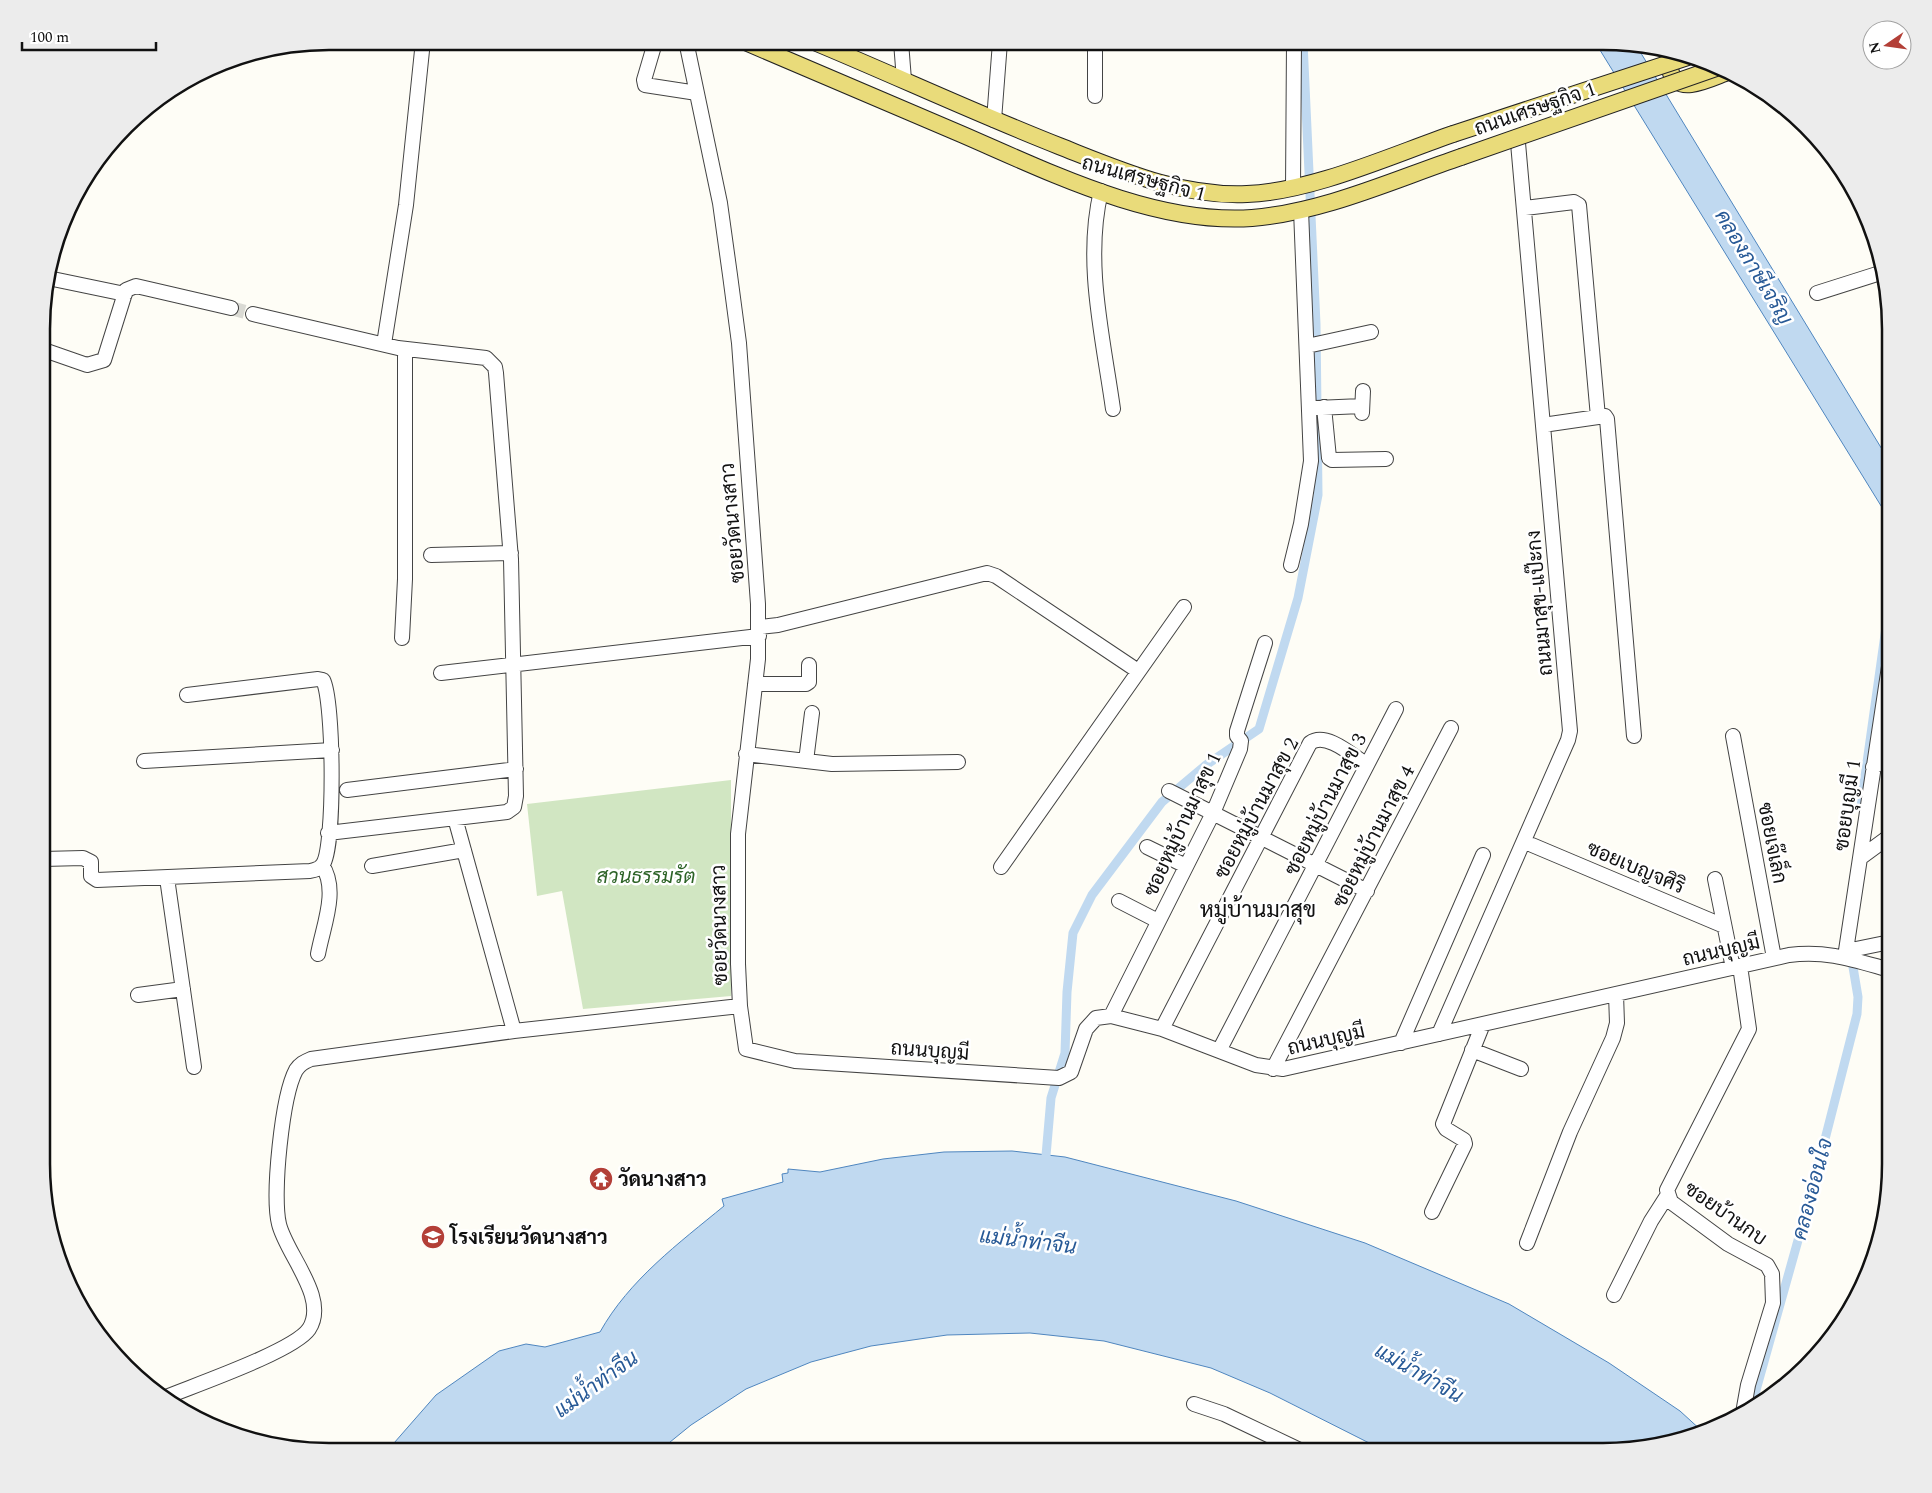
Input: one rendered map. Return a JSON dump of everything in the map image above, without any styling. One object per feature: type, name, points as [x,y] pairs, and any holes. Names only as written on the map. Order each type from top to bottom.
[{"type":"main road","name":"ถนนเศรษฐกิจ 1","points":[[761,50],[1067,180],[1137,202],[1210,218],[1251,218],[1322,205],[1709,71]]},
{"type":"main road","points":[[819,74],[829,50]]},
{"type":"main road","name":"ถนนเศรษฐกิจ 1","points":[[831,50],[994,120],[1130,174],[1182,190],[1210,194],[1248,194],[1293,188],[1315,182],[1453,134],[1679,60]]},
{"type":"main road","points":[[1672,58],[1670,61],[1670,72],[1678,82],[1683,84],[1691,84],[1719,75]]},
{"type":"main road","points":[[1315,182],[1445,131],[1591,81],[1599,81],[1609,88],[1613,98],[1612,104],[1604,115],[1322,205]]},
{"type":"street","points":[[384,344],[406,205],[422,50]]},
{"type":"street","points":[[653,50],[644,80],[645,86],[697,93]]},
{"type":"street","name":"ซอยวัดนางสาว","points":[[688,50],[720,203],[739,343],[759,632],[738,834],[738,964],[740,1006],[746,1049]]},
{"type":"street","points":[[902,50],[904,80]]},
{"type":"street","points":[[994,120],[999,50]]},
{"type":"street","points":[[1095,50],[1095,96]]},
{"type":"street","points":[[1293,188],[1294,50]]},
{"type":"street","name":"ถนนมาสุข-แป๊ะกง","points":[[1440,1034],[1564,749],[1570,731],[1518,143]]},
{"type":"street","points":[[1101,191],[1094,218],[1093,258],[1113,409]]},
{"type":"street","points":[[1525,208],[1574,202],[1579,206],[1598,417]]},
{"type":"street","points":[[1301,210],[1307,346],[1317,408],[1329,458],[1332,460],[1386,459]]},
{"type":"street","points":[[1817,293],[1877,274]]},
{"type":"street","points":[[54,279],[125,294]]},
{"type":"street","points":[[50,352],[87,365],[104,360],[125,294],[131,286],[232,308]]},
{"type":"street","points":[[253,314],[405,349],[486,358],[495,367],[511,553],[516,769],[514,807],[507,812],[328,833]]},
{"type":"street","points":[[1307,346],[1371,332]]},
{"type":"street","points":[[402,638],[405,579],[405,349]]},
{"type":"street","points":[[1317,408],[1362,410],[1362,391]]},
{"type":"street","points":[[1291,565],[1301,524],[1317,408]]},
{"type":"street","points":[[1543,425],[1605,416],[1607,419],[1634,736]]},
{"type":"street","points":[[431,555],[511,553]]},
{"type":"street","points":[[441,673],[759,632],[778,625],[862,603],[991,574],[1138,671]]},
{"type":"street","points":[[1001,867],[1184,607]]},
{"type":"street","name":"ซอยหมู่บ้านมาสุข 1","points":[[1111,1016],[1213,813],[1242,745],[1237,731],[1265,643]]},
{"type":"street","points":[[755,684],[806,684],[809,682],[809,665]]},
{"type":"street","points":[[50,859],[83,858],[91,862],[91,876],[97,880],[310,871],[322,865],[325,858],[328,833],[333,768],[323,680],[318,679],[187,695]]},
{"type":"street","name":"ซอยหมู่บ้านมาสุข 3","points":[[1220,1049],[1396,709]]},
{"type":"street","points":[[806,761],[812,713]]},
{"type":"street","name":"ซอยหมู่บ้านมาสุข 4","points":[[1273,1069],[1451,728]]},
{"type":"street","name":"ซอยบุญมี 1","points":[[1845,954],[1873,767],[1882,734]]},
{"type":"street","name":"ซอยเจ๊เล็ก","points":[[1733,736],[1774,958]]},
{"type":"street","name":"ซอยหมู่บ้านมาสุข 2","points":[[1162,1029],[1262,838],[1305,751],[1315,739],[1324,738],[1367,765]]},
{"type":"street","points":[[144,760],[332,750]]},
{"type":"street","points":[[746,754],[832,764],[958,762]]},
{"type":"street","points":[[1873,767],[1882,762]]},
{"type":"street","points":[[347,790],[516,769]]},
{"type":"street","points":[[1169,791],[1367,891]]},
{"type":"street","points":[[456,818],[514,1031]]},
{"type":"street","points":[[1860,858],[1882,842]]},
{"type":"street","name":"ซอยเบญจศิริ","points":[[1532,845],[1724,926]]},
{"type":"street","points":[[1147,847],[1186,866]]},
{"type":"street","points":[[372,866],[464,850]]},
{"type":"street","points":[[1401,1042],[1483,856]]},
{"type":"street","points":[[318,954],[331,891],[329,875],[322,865]]},
{"type":"street","points":[[167,878],[194,1067]]},
{"type":"street","name":"ซอยเบญจศิริ","points":[[1715,879],[1724,926],[1737,967]]},
{"type":"street","points":[[1119,901],[1158,921]]},
{"type":"street","points":[[1845,954],[1882,944]]},
{"type":"street","name":"ถนนบุญมี","points":[[746,1049],[795,1061],[1055,1079],[1071,1072],[1086,1029],[1090,1023],[1096,1018],[1111,1016],[1162,1029],[1220,1049],[1256,1065],[1273,1069],[1294,1068],[1774,958],[1813,952],[1845,954],[1882,967]]},
{"type":"street","name":"ซอยบ้านกบ","points":[[1737,967],[1750,1029],[1668,1190],[1667,1196],[1671,1202],[1728,1244],[1767,1265],[1772,1274],[1773,1303],[1744,1406]]},
{"type":"street","points":[[138,995],[182,989]]},
{"type":"street","points":[[1527,1243],[1570,1132],[1613,1038],[1618,1017],[1616,994]]},
{"type":"street","points":[[172,1395],[284,1348],[303,1336],[313,1320],[314,1312],[310,1291],[279,1224],[276,1198],[282,1128],[294,1074],[303,1062],[311,1059],[514,1031],[740,1006]]},
{"type":"street","points":[[1432,1212],[1465,1144],[1464,1140],[1446,1129],[1444,1124],[1483,1024]]},
{"type":"street","points":[[1472,1050],[1521,1069]]},
{"type":"street","points":[[1614,1295],[1651,1220],[1667,1196]]},
{"type":"street","points":[[1194,1404],[1224,1414],[1285,1443]]},
{"type":"green space","name":"สวนธรรมรัต","points":[[731,780],[731,996],[583,1009],[562,891],[537,896],[527,804]]},
{"type":"water","name":"คลองภาษีเจริญ","points":[[1600,50],[1640,52],[1882,449],[1882,507]]},
{"type":"water","name":"แม่น้ำท่าจีน","points":[[1012,1151],[1065,1157],[1236,1201],[1365,1243],[1509,1304],[1609,1363],[1680,1411],[1697,1427],[1658,1438],[1603,1443],[1369,1443],[1270,1393],[1211,1368],[1104,1341],[1030,1333],[947,1335],[871,1346],[811,1362],[746,1389],[691,1425],[669,1443],[394,1443],[436,1395],[499,1351],[526,1344],[545,1347],[600,1332],[612,1313],[640,1279],[673,1248],[724,1206],[722,1199],[783,1182],[782,1174],[788,1173],[788,1169],[820,1172],[883,1159],[944,1152]]},
{"type":"waterway","points":[[1045,1167],[1051,1098],[1065,1053],[1067,992],[1073,933],[1092,895],[1162,802],[1206,765],[1259,729],[1298,598],[1318,495],[1316,324],[1303,50]]},
{"type":"waterway","name":"คลองอ่อนใจ","points":[[1861,805],[1882,656]]},
{"type":"waterway","name":"คลองอ่อนใจ","points":[[1754,1399],[1811,1194],[1857,1014],[1858,997],[1853,967]]},
{"type":"tunnel","points":[[231,308],[253,314]]},
{"type":"place","name":"วัดนางสาว","points":[[601,1179]]},
{"type":"place","name":"โรงเรียนวัดนางสาว","points":[[433,1237]]},
{"type":"district","name":"หมู่บ้านมาสุข","points":[[1258,909]]}]
